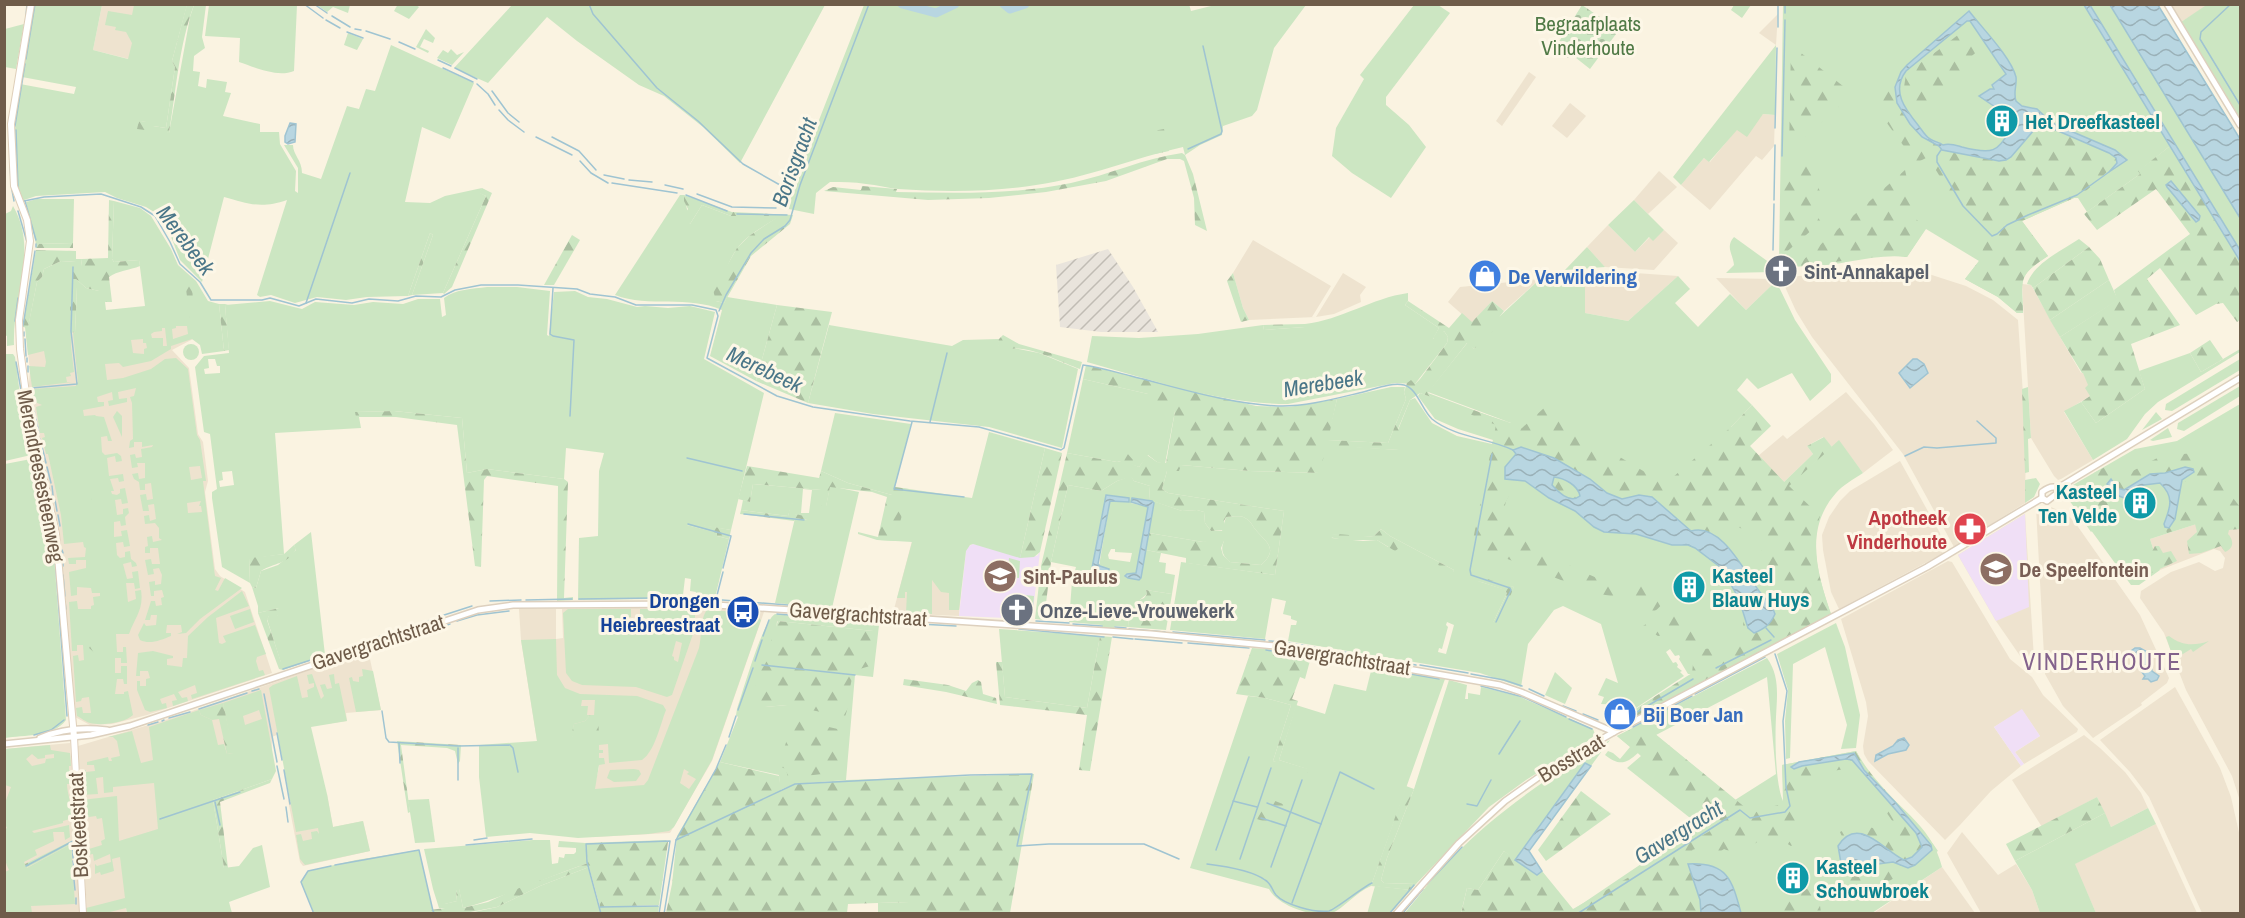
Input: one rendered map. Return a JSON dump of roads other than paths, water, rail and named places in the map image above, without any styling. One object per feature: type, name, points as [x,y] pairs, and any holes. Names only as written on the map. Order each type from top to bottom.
[{"type":"main road","name":"Merendreesesteenweg","points":[[31,4],[11,124],[14,186],[27,220],[30,241],[19,320],[20,349],[28,408],[56,534],[73,733]]},
{"type":"main road","name":"Boskeetstraat","points":[[73,733],[83,914]]},
{"type":"street","points":[[2167,4],[2241,125]]},
{"type":"street","points":[[2058,488],[2059,492],[2051,499],[2047,501],[2042,498],[2042,492],[2046,489],[2058,488],[2241,378]]},
{"type":"street","name":"Bosstraat","points":[[1396,914],[1459,843],[1505,801],[1553,767],[1614,732],[1927,567],[2042,498]]},
{"type":"street","name":"Gavergrachtstraat","points":[[4,744],[109,730],[141,722],[355,649],[487,608],[513,605],[666,603],[1006,623],[1275,646],[1500,685],[1614,732]]},
{"type":"water","points":[[2084,5],[2090,5],[2240,250],[2240,261]]},
{"type":"water","points":[[2110,5],[2158,5],[2240,139],[2240,218]]},
{"type":"water","points":[[1969,11],[2013,69],[2016,77],[2016,101],[2022,106],[2037,109],[2052,123],[2115,150],[2127,160],[2109,172],[2117,163],[2116,158],[2049,127],[2034,130],[2006,160],[1999,161],[1942,150],[1922,137],[1910,124],[1897,103],[1895,87],[1901,72]],"holes":[[[1967,21],[1970,21],[2006,74],[1992,85],[1994,89],[1979,96],[2001,111],[2000,114],[2014,125],[2004,140],[1995,149],[1989,151],[1950,144],[1943,145],[1930,139],[1909,113],[1900,93],[1902,78],[1906,71]]]},
{"type":"water","points":[[290,123],[296,124],[295,142],[288,144],[285,142],[285,136]]},
{"type":"water","points":[[2171,181],[2200,216],[2196,222],[2167,187],[2166,185]]},
{"type":"water","points":[[1913,359],[1924,364],[1928,373],[1910,388],[1899,373]]},
{"type":"water","points":[[1521,447],[1554,458],[1590,479],[1607,493],[1622,499],[1639,495],[1652,497],[1691,531],[1702,530],[1712,534],[1731,550],[1770,604],[1775,614],[1771,621],[1754,633],[1748,628],[1739,599],[1726,576],[1720,567],[1695,548],[1688,545],[1672,545],[1636,534],[1604,532],[1594,527],[1575,511],[1549,498],[1525,481],[1505,479],[1505,467],[1516,454],[1513,450]],"holes":[[[1554,477],[1574,485],[1580,496],[1572,499],[1561,494],[1552,485]]]},
{"type":"water","points":[[2185,467],[2193,469],[2194,472],[2182,480],[2175,519],[2169,528],[2164,524],[2170,503],[2168,493],[2160,483],[2144,485],[2124,498],[2107,484],[2111,479],[2117,488],[2124,490],[2150,474],[2165,473]]},
{"type":"water","points":[[1106,495],[1129,498],[1129,502],[1110,501],[1098,564],[1109,569],[1108,575],[1094,572],[1092,568]]},
{"type":"water","points":[[1132,498],[1154,503],[1139,580],[1125,576],[1136,573],[1148,507],[1131,502]]},
{"type":"water","points":[[2135,648],[2149,653],[2152,671],[2159,676],[2157,680],[2151,682],[2143,679],[2145,676],[2130,657],[2131,651]]},
{"type":"water","points":[[1904,738],[1909,745],[1906,750],[1888,754],[1875,761],[1876,755]]},
{"type":"water","points":[[1854,753],[1864,770],[1931,845],[1932,850],[1915,865],[1908,868],[1893,862],[1848,868],[1841,863],[1838,846],[1846,837],[1854,833],[1871,838],[1904,860],[1912,857],[1922,847],[1916,833],[1852,760],[1846,759],[1794,769],[1791,767],[1799,762]]},
{"type":"water","points":[[1585,763],[1591,766],[1529,851],[1542,871],[1537,875],[1515,860]]},
{"type":"water","points":[[1688,864],[1711,866],[1726,875],[1731,882],[1741,913],[1701,913],[1700,900]]},
{"type":"waterway","points":[[26,16],[27,4]]},
{"type":"waterway","points":[[26,59],[35,4]]},
{"type":"waterway","points":[[304,4],[323,18]]},
{"type":"waterway","points":[[314,4],[327,13]]},
{"type":"waterway","points":[[589,4],[593,14],[657,88],[698,121],[743,164],[780,185],[781,205]]},
{"type":"waterway","name":"Borisgracht","points":[[719,311],[751,253],[764,239],[785,226],[790,220],[800,185],[869,4]]},
{"type":"waterway","points":[[902,4],[936,13],[955,4]]},
{"type":"waterway","points":[[1004,4],[1010,9],[1025,4]]},
{"type":"waterway","points":[[1778,4],[1778,27]]},
{"type":"waterway","points":[[1785,4],[1785,13]]},
{"type":"waterway","points":[[2231,4],[2201,32],[2200,39],[2240,105]]},
{"type":"waterway","points":[[332,16],[350,27]]},
{"type":"waterway","points":[[326,20],[340,28]]},
{"type":"waterway","points":[[1782,156],[1785,20]]},
{"type":"waterway","points":[[355,29],[361,30]]},
{"type":"waterway","points":[[366,31],[390,39]]},
{"type":"waterway","points":[[347,32],[363,38]]},
{"type":"waterway","points":[[399,42],[415,49]]},
{"type":"waterway","points":[[1188,149],[1221,134],[1222,131],[1203,46]]},
{"type":"waterway","points":[[1775,128],[1777,48]]},
{"type":"waterway","points":[[438,60],[451,66]]},
{"type":"waterway","points":[[15,126],[25,64]]},
{"type":"waterway","points":[[443,68],[473,82]]},
{"type":"waterway","points":[[455,68],[477,79]]},
{"type":"waterway","points":[[477,84],[488,94],[495,105]]},
{"type":"waterway","points":[[492,91],[508,113],[519,122]]},
{"type":"waterway","points":[[499,110],[524,132]]},
{"type":"waterway","points":[[16,130],[18,189]]},
{"type":"waterway","points":[[536,137],[572,155]]},
{"type":"waterway","points":[[552,137],[579,151],[596,170]]},
{"type":"waterway","points":[[1774,200],[1775,145]]},
{"type":"waterway","points":[[1941,150],[1937,156],[1937,162],[1963,206],[1992,236],[2007,225],[2077,195],[2109,172]]},
{"type":"waterway","points":[[580,161],[591,173],[608,183]]},
{"type":"waterway","points":[[10,166],[11,179]]},
{"type":"waterway","points":[[306,303],[350,173]]},
{"type":"waterway","points":[[604,175],[624,179]]},
{"type":"waterway","points":[[629,180],[652,182]]},
{"type":"waterway","points":[[612,183],[677,193]]},
{"type":"waterway","points":[[665,185],[683,189]]},
{"type":"waterway","points":[[12,190],[14,201]]},
{"type":"waterway","name":"Merebeek","points":[[24,201],[44,197],[101,194],[141,207],[155,216],[180,264],[200,282],[211,300],[270,298],[299,306],[316,299],[352,303],[369,299],[398,301],[416,296],[441,297],[455,290],[481,285],[518,285],[577,289],[590,294],[615,297],[636,305],[692,305],[716,310],[718,316],[707,358],[777,396],[813,407],[910,421],[979,427],[1061,450],[1064,448],[1083,365],[1223,399],[1260,405],[1308,404],[1399,384],[1409,387],[1428,415],[1441,425],[1461,434],[1513,450]]},
{"type":"waterway","points":[[697,194],[732,207],[776,208]]},
{"type":"waterway","points":[[686,195],[727,211]]},
{"type":"waterway","points":[[25,201],[36,240]]},
{"type":"waterway","points":[[1773,250],[1774,204]]},
{"type":"waterway","points":[[18,211],[27,242]]},
{"type":"waterway","points":[[737,214],[787,215]]},
{"type":"waterway","points":[[23,326],[35,251]]},
{"type":"waterway","points":[[33,403],[31,388],[77,384],[71,331],[73,267]]},
{"type":"waterway","points":[[553,288],[550,334],[574,340],[570,416]]},
{"type":"waterway","points":[[15,321],[18,298]]},
{"type":"waterway","points":[[25,339],[26,356]]},
{"type":"waterway","points":[[930,422],[947,353]]},
{"type":"waterway","points":[[16,362],[31,446]]},
{"type":"waterway","points":[[28,366],[28,372]]},
{"type":"waterway","points":[[34,411],[39,433]]},
{"type":"waterway","points":[[1905,456],[1924,447],[1996,443],[1996,438],[1977,421]]},
{"type":"waterway","points":[[912,422],[894,489],[964,497]]},
{"type":"waterway","points":[[40,439],[46,463]]},
{"type":"waterway","points":[[32,450],[33,454]]},
{"type":"waterway","points":[[1492,454],[1470,570],[1471,575],[1510,588],[1496,622]]},
{"type":"waterway","points":[[687,458],[742,471]]},
{"type":"waterway","points":[[35,460],[53,534]]},
{"type":"waterway","points":[[47,467],[51,483]]},
{"type":"waterway","points":[[52,486],[53,495]]},
{"type":"waterway","points":[[55,500],[57,511]]},
{"type":"waterway","points":[[744,514],[804,520]]},
{"type":"waterway","points":[[58,515],[60,526]]},
{"type":"waterway","points":[[688,524],[731,536],[723,568]]},
{"type":"waterway","points":[[54,545],[67,716]]},
{"type":"waterway","points":[[63,561],[63,566]]},
{"type":"waterway","points":[[657,598],[716,599],[723,572]]},
{"type":"waterway","points":[[63,575],[65,596]]},
{"type":"waterway","points":[[579,599],[654,598]]},
{"type":"waterway","points":[[526,600],[572,599]]},
{"type":"waterway","points":[[490,601],[521,600]]},
{"type":"waterway","points":[[722,600],[788,605]]},
{"type":"waterway","points":[[65,602],[66,609]]},
{"type":"waterway","points":[[791,605],[889,613]]},
{"type":"waterway","points":[[438,617],[472,606]]},
{"type":"waterway","points":[[457,621],[477,615],[509,611]]},
{"type":"waterway","points":[[777,614],[878,622]]},
{"type":"waterway","points":[[388,634],[434,619]]},
{"type":"waterway","points":[[763,636],[769,620]]},
{"type":"waterway","points":[[1036,621],[1069,623]]},
{"type":"waterway","points":[[883,622],[956,626]]},
{"type":"waterway","points":[[373,649],[450,624]]},
{"type":"waterway","points":[[1073,624],[1102,626]]},
{"type":"waterway","points":[[1115,627],[1126,628]]},
{"type":"waterway","name":"Gavergracht","points":[[1766,628],[1774,637]]},
{"type":"waterway","points":[[1019,629],[1104,637]]},
{"type":"waterway","points":[[1129,629],[1165,632]]},
{"type":"waterway","points":[[1173,632],[1265,640]]},
{"type":"waterway","points":[[324,655],[384,635]]},
{"type":"waterway","points":[[1113,637],[1133,639]]},
{"type":"waterway","points":[[1135,639],[1182,643]]},
{"type":"waterway","points":[[755,661],[762,640]]},
{"type":"waterway","points":[[1716,668],[1771,640]]},
{"type":"waterway","points":[[1269,641],[1281,642]]},
{"type":"waterway","points":[[1285,642],[1335,651]]},
{"type":"waterway","points":[[1188,643],[1249,648]]},
{"type":"waterway","points":[[1266,650],[1312,657]]},
{"type":"waterway","points":[[1338,651],[1372,657]]},
{"type":"waterway","name":"Gavergracht","points":[[1577,914],[1740,810],[1750,818],[1785,812],[1790,806],[1786,787],[1783,721],[1787,691],[1775,654]]},
{"type":"waterway","points":[[1315,657],[1334,661]]},
{"type":"waterway","points":[[1695,694],[1765,657]]},
{"type":"waterway","points":[[283,669],[317,658]]},
{"type":"waterway","points":[[1376,658],[1416,665]]},
{"type":"waterway","points":[[1337,661],[1439,679]]},
{"type":"waterway","points":[[762,665],[855,675]]},
{"type":"waterway","points":[[1420,665],[1468,673]]},
{"type":"waterway","points":[[738,710],[753,668]]},
{"type":"waterway","points":[[1471,674],[1522,686]]},
{"type":"waterway","points":[[1627,718],[1693,679]]},
{"type":"waterway","points":[[1481,686],[1523,697],[1566,717]]},
{"type":"waterway","points":[[252,691],[259,689]]},
{"type":"waterway","points":[[1529,689],[1544,696]]},
{"type":"waterway","points":[[199,709],[247,693]]},
{"type":"waterway","points":[[264,694],[277,762]]},
{"type":"waterway","points":[[1633,727],[1692,696]]},
{"type":"waterway","points":[[1563,706],[1576,711]]},
{"type":"waterway","points":[[382,711],[386,738],[389,742],[458,746],[510,745],[513,748],[518,772]]},
{"type":"waterway","points":[[169,718],[190,712]]},
{"type":"waterway","points":[[1583,714],[1598,720]]},
{"type":"waterway","points":[[729,737],[736,716]]},
{"type":"waterway","points":[[1569,719],[1592,729]]},
{"type":"waterway","points":[[34,735],[51,730],[64,720]]},
{"type":"waterway","points":[[1499,754],[1520,721]]},
{"type":"waterway","points":[[148,725],[158,722]]},
{"type":"waterway","points":[[277,733],[282,760]]},
{"type":"waterway","points":[[399,743],[400,763]]},
{"type":"waterway","points":[[664,914],[676,840],[716,769],[726,745]]},
{"type":"waterway","points":[[458,748],[458,780]]},
{"type":"waterway","points":[[1216,850],[1249,757]]},
{"type":"waterway","points":[[277,766],[284,799]]},
{"type":"waterway","points":[[1240,859],[1271,768]]},
{"type":"waterway","points":[[284,770],[290,804]]},
{"type":"waterway","points":[[1292,903],[1340,772],[1374,789]]},
{"type":"waterway","points":[[72,774],[73,783]]},
{"type":"waterway","points":[[676,840],[795,784],[1032,774],[1017,846],[1144,844],[1179,859]]},
{"type":"waterway","points":[[1271,867],[1302,780]]},
{"type":"waterway","points":[[1467,804],[1477,806],[1491,780]]},
{"type":"waterway","points":[[73,792],[75,817]]},
{"type":"waterway","points":[[160,819],[240,792]]},
{"type":"waterway","points":[[1233,801],[1257,807]]},
{"type":"waterway","points":[[215,802],[220,825]]},
{"type":"waterway","points":[[1267,803],[1321,824]]},
{"type":"waterway","points":[[286,807],[288,822]]},
{"type":"waterway","points":[[1261,818],[1286,826]]},
{"type":"waterway","points":[[75,825],[75,835]]},
{"type":"waterway","points":[[474,840],[487,838]]},
{"type":"waterway","points":[[466,845],[532,839]]},
{"type":"waterway","points":[[26,866],[75,840]]},
{"type":"waterway","points":[[601,914],[587,862],[586,844],[670,841],[659,914]]},
{"type":"waterway","points":[[72,843],[73,858]]},
{"type":"waterway","points":[[1427,884],[1462,847]]},
{"type":"waterway","points":[[335,865],[419,850],[435,914]]},
{"type":"waterway","points":[[73,861],[74,869]]},
{"type":"waterway","points":[[1207,864],[1253,874],[1267,881],[1280,899],[1316,911],[1332,910],[1372,883]]},
{"type":"waterway","points":[[314,914],[301,882],[308,871],[331,866]]},
{"type":"waterway","points":[[73,877],[74,872]]},
{"type":"waterway","points":[[74,880],[75,890]]},
{"type":"waterway","points":[[1389,914],[1414,885]]},
{"type":"waterway","points":[[1402,914],[1423,889]]},
{"type":"waterway","points":[[76,898],[76,904]]},
{"type":"waterway","points":[[600,907],[658,906]]},
{"type":"place","name":"Het Dreefkasteel","points":[[2002,121]]},
{"type":"place","name":"Sint-Annakapel","points":[[1781,271]]},
{"type":"place","name":"De Verwildering","points":[[1485,276]]},
{"type":"place","name":"Kasteel Ten Velde","points":[[2140,503]]},
{"type":"place","name":"Apotheek Vinderhoute","points":[[1970,529]]},
{"type":"place","name":"De Speelfontein","points":[[1996,569]]},
{"type":"place","name":"Sint-Paulus","points":[[1000,576]]},
{"type":"place","name":"Kasteel Blauw Huys","points":[[1689,587]]},
{"type":"place","name":"Onze-Lieve-Vrouwekerk","points":[[1017,610]]},
{"type":"place","name":"Drongen Heiebreestraat","points":[[743,612]]},
{"type":"place","name":"Bij Boer Jan","points":[[1620,714]]},
{"type":"place","name":"Kasteel Schouwbroek","points":[[1793,878]]},
{"type":"district","name":"VINDERHOUTE","points":[[2102,661]]},
{"type":"park label","name":"Begraafplaats Vinderhoute","points":[[1588,35]]}]
